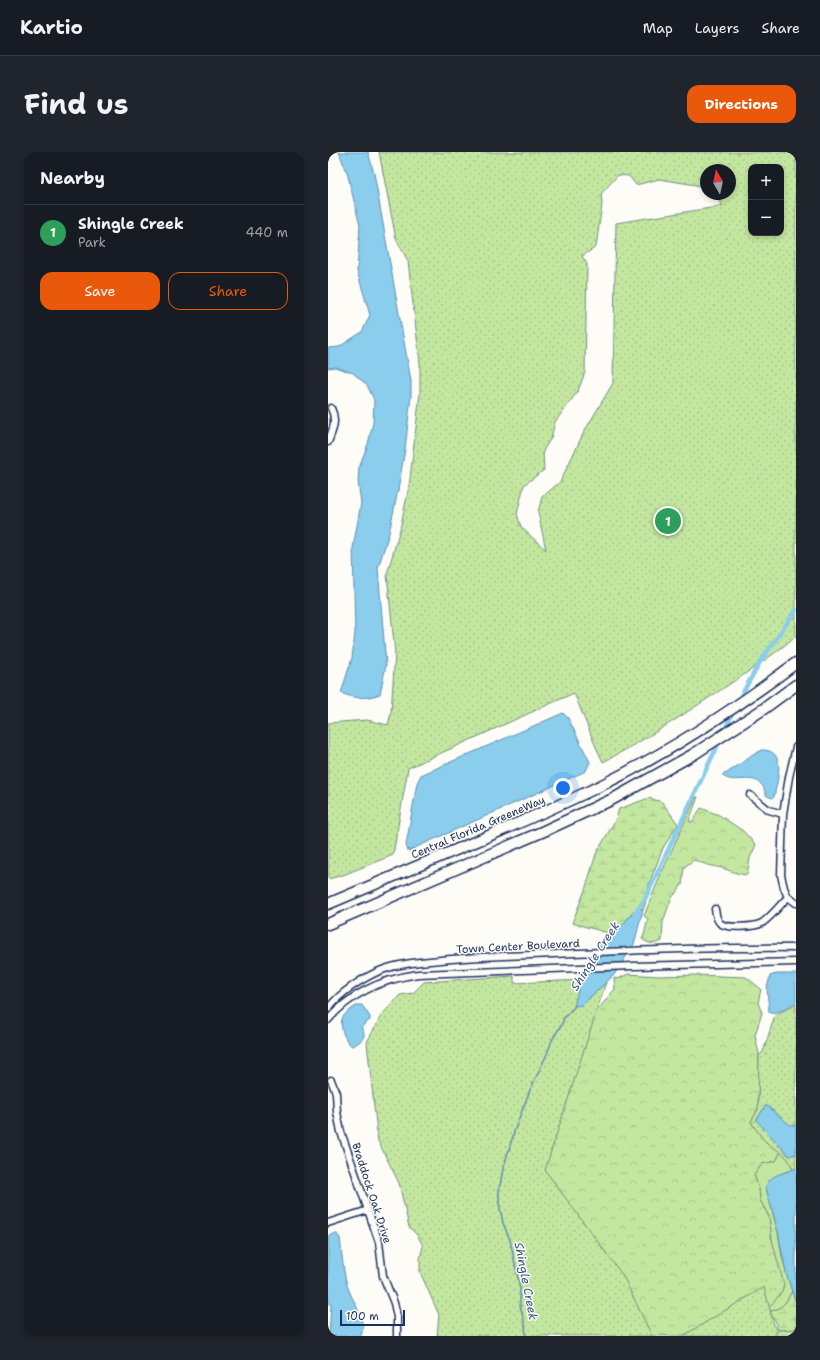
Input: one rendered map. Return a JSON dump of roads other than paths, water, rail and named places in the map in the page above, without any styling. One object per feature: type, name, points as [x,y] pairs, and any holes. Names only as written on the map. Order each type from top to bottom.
[{"type":"highway","name":"Central Florida GreeneWay","points":[[328,904],[532,817],[602,785],[671,748],[752,696],[796,662]]},
{"type":"highway","points":[[328,924],[589,811],[674,766],[735,728],[796,685]]},
{"type":"street","points":[[328,442],[335,420],[331,408]]},
{"type":"street","points":[[796,747],[783,814],[781,875],[784,888],[788,896],[796,903]]},
{"type":"street","points":[[750,795],[769,810],[783,814]]},
{"type":"street","points":[[715,909],[717,919],[721,924],[726,926],[750,926],[760,924],[770,916],[788,896]]},
{"type":"street","name":"Town Center Boulevard","points":[[328,1009],[332,1002],[356,984],[382,970],[410,963],[474,957],[584,952],[754,947],[796,948]]},
{"type":"street","name":"Town Center Boulevard","points":[[328,1020],[336,1011],[372,986],[398,977],[418,974],[796,962]]},
{"type":"street","name":"Braddock Oak Drive","points":[[331,1080],[336,1093],[337,1112],[341,1132],[379,1242],[383,1276],[394,1303],[397,1336]]},
{"type":"street","points":[[328,1223],[368,1210]]},
{"type":"water","points":[[339,152],[368,152],[374,173],[411,381],[411,396],[405,449],[398,490],[389,533],[378,568],[386,665],[380,694],[370,697],[356,697],[341,693],[352,658],[355,633],[353,548],[361,503],[358,482],[359,467],[368,444],[373,423],[374,400],[367,385],[353,373],[335,367],[328,368],[328,348],[339,347],[362,332],[370,315],[357,271],[360,226],[348,176]]},
{"type":"water","points":[[563,713],[568,718],[590,762],[586,771],[408,851],[406,845],[417,783],[421,775]]},
{"type":"water","points":[[761,750],[769,751],[775,755],[778,760],[778,775],[774,797],[772,798],[767,796],[763,786],[758,782],[748,779],[732,780],[723,776],[723,774],[727,773]]},
{"type":"water","points":[[639,908],[643,910],[634,944],[614,975],[582,1005],[574,1006],[582,975],[589,960],[598,947],[624,923],[636,909]]},
{"type":"water","points":[[776,974],[796,974],[796,1002],[779,1011],[769,1012],[767,988],[770,976]]},
{"type":"water","points":[[358,1005],[362,1005],[370,1017],[370,1020],[361,1027],[364,1033],[362,1040],[352,1046],[349,1044],[343,1033],[341,1024],[346,1013]]},
{"type":"water","points":[[766,1105],[790,1125],[796,1125],[796,1154],[789,1156],[756,1120]]},
{"type":"water","points":[[796,1168],[796,1303],[786,1273],[778,1232],[766,1188],[770,1179]]},
{"type":"water","points":[[336,1233],[340,1238],[347,1285],[361,1317],[361,1336],[329,1336],[331,1306],[328,1300],[328,1236]]},
{"type":"waterway","name":"Shingle Creek","points":[[737,703],[760,662],[796,610]]},
{"type":"waterway","name":"Shingle Creek","points":[[724,732],[734,709]]},
{"type":"waterway","name":"Shingle Creek","points":[[635,913],[645,899],[720,740]]},
{"type":"waterway","name":"Shingle Creek","points":[[526,1336],[520,1305],[520,1288],[510,1240],[503,1223],[499,1203],[499,1191],[503,1169],[515,1129],[530,1090],[552,1040],[564,1018],[575,1006]]},
{"type":"place","name":"Shingle Creek","points":[[668,521]]}]
